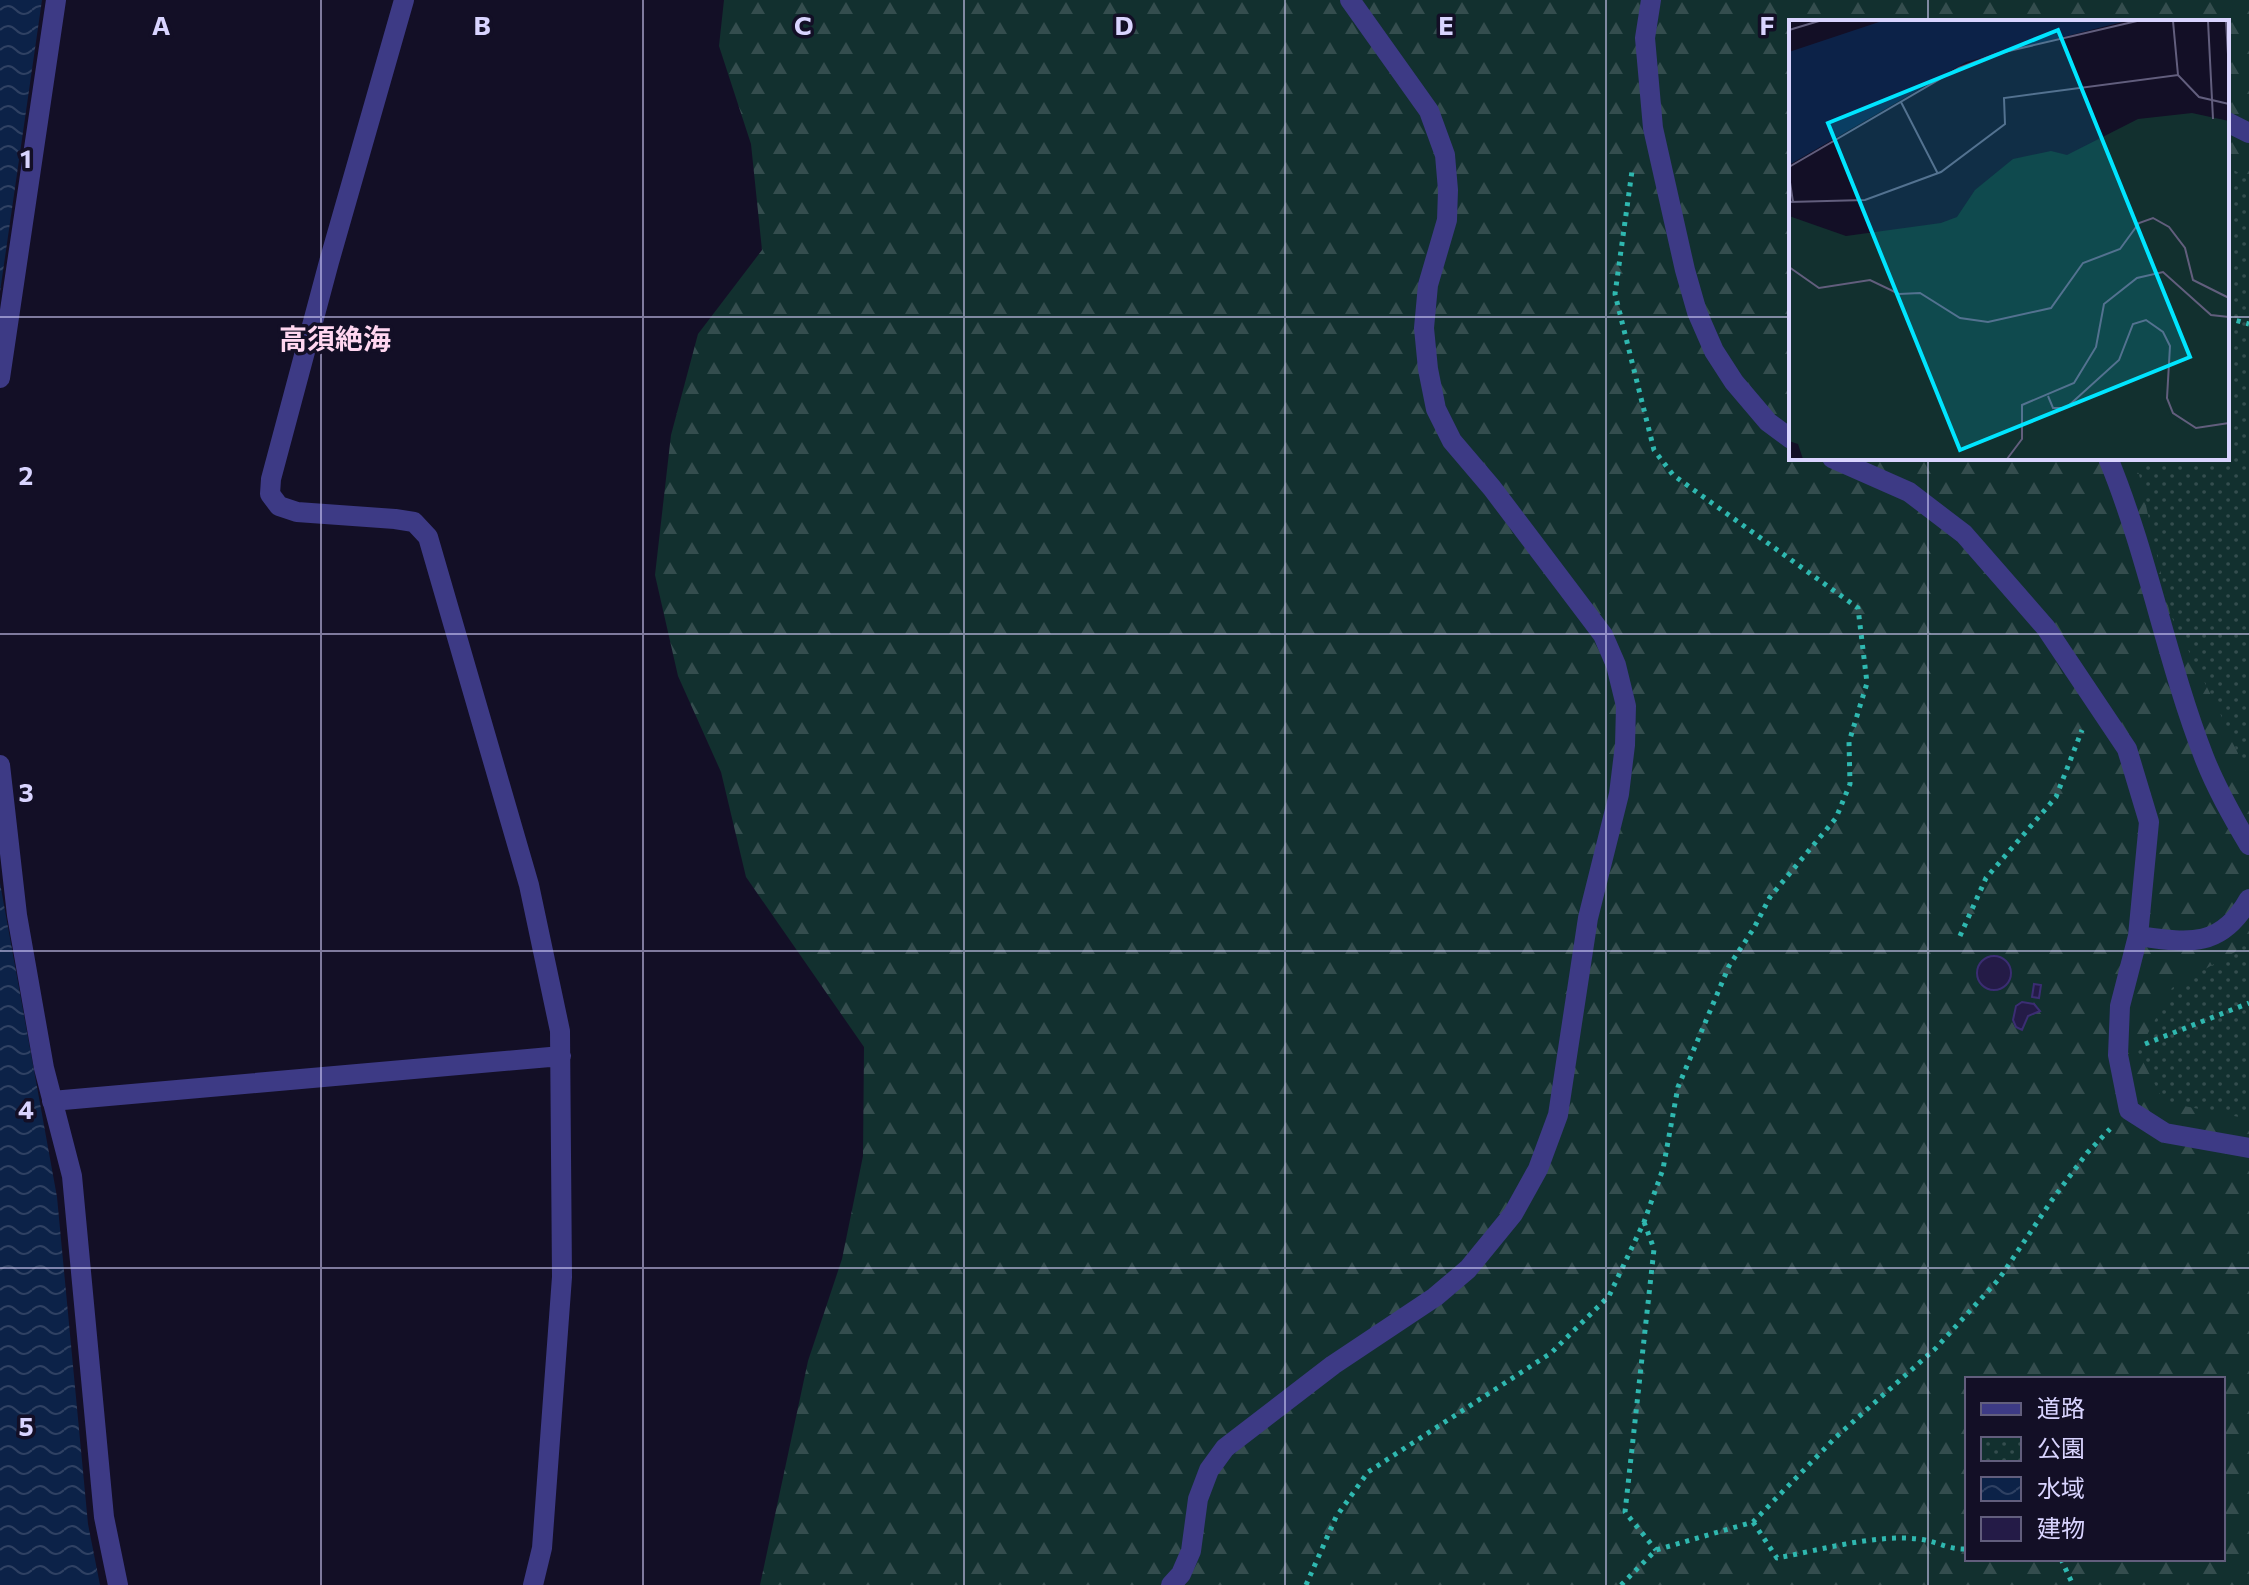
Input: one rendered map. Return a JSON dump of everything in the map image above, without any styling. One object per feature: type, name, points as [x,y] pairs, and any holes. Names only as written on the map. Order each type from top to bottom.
[{"type":"street","points":[[0,378],[56,0]]},
{"type":"street","points":[[404,0],[329,262],[271,479],[270,494],[279,506],[297,512],[414,522],[428,537],[529,885],[560,1031],[561,1056],[562,1277],[542,1548],[533,1585]]},
{"type":"street","points":[[1171,1585],[1181,1574],[1191,1551],[1198,1499],[1209,1470],[1225,1448],[1333,1365],[1435,1297],[1468,1269],[1513,1214],[1538,1169],[1558,1115],[1588,918],[1619,794],[1625,745],[1626,706],[1616,665],[1603,635],[1492,488],[1452,441],[1436,409],[1428,369],[1424,317],[1428,285],[1447,220],[1445,155],[1429,111],[1350,0]]},
{"type":"street","points":[[1651,0],[1645,38],[1653,128],[1697,312],[1714,351],[1734,382],[1768,422],[1789,438]]},
{"type":"street","points":[[2229,123],[2249,133]]},
{"type":"street","points":[[1837,460],[1909,492],[1964,534],[2046,628],[2127,749],[2149,822],[2138,936],[2120,1006],[2118,1055],[2129,1110],[2165,1133],[2249,1148]]},
{"type":"street","points":[[2109,460],[2128,507],[2195,734],[2220,795],[2249,845]]},
{"type":"street","points":[[0,765],[17,915],[44,1068],[72,1176],[104,1517],[118,1585]]},
{"type":"street","points":[[2138,936],[2182,942],[2202,941],[2223,932],[2249,899]]},
{"type":"street","points":[[52,1101],[561,1056]]},
{"type":"path","points":[[1306,1585],[1336,1517],[1368,1472],[1551,1353],[1609,1296],[1644,1222],[1663,1169],[1678,1087],[1729,966],[1770,897],[1836,818],[1850,784],[1849,742],[1867,683],[1858,608],[1673,475],[1654,450],[1615,294],[1632,169]]},
{"type":"path","points":[[2229,319],[2249,324]]},
{"type":"path","points":[[1960,936],[1986,878],[2056,797],[2094,699]]},
{"type":"path","points":[[2118,1055],[2249,1003]]},
{"type":"path","points":[[1621,1585],[1656,1550],[1753,1522],[1836,1437],[1936,1348],[1999,1279],[2087,1153],[2129,1110]]},
{"type":"path","points":[[1644,1222],[1654,1249],[1625,1512],[1656,1550]]},
{"type":"path","points":[[1753,1522],[1777,1558],[1884,1539],[1921,1539],[1954,1549],[1965,1549]]},
{"type":"path","points":[[2062,1561],[2073,1585]]},
{"type":"green space","points":[[724,0],[2249,0],[2249,1585],[760,1585],[808,1361],[842,1259],[863,1156],[864,1047],[746,877],[721,772],[678,676],[655,575],[671,435],[698,334],[762,250],[751,144],[719,46]]},
{"type":"green space","points":[[2229,167],[2249,179],[2249,778],[2170,614],[2139,474],[2130,460],[2229,460]]},
{"type":"green space","points":[[2249,934],[2249,1119],[2164,1102],[2138,1052],[2172,988],[2235,952]]},
{"type":"water","points":[[0,0],[42,0],[0,292]]},
{"type":"water","points":[[0,883],[57,1197],[88,1524],[100,1585],[0,1585]]},
{"type":"building","points":[[1994,956],[2006,961],[2011,973],[2006,985],[1994,990],[1982,985],[1977,973],[1982,961]]},
{"type":"building","points":[[2034,984],[2041,985],[2039,998],[2032,997]]},
{"type":"building","points":[[2022,1002],[2034,1004],[2040,1011],[2028,1016],[2022,1030],[2016,1027],[2013,1020],[2016,1006]]},
{"type":"district","name":"高須絶海","points":[[335,338]]}]
